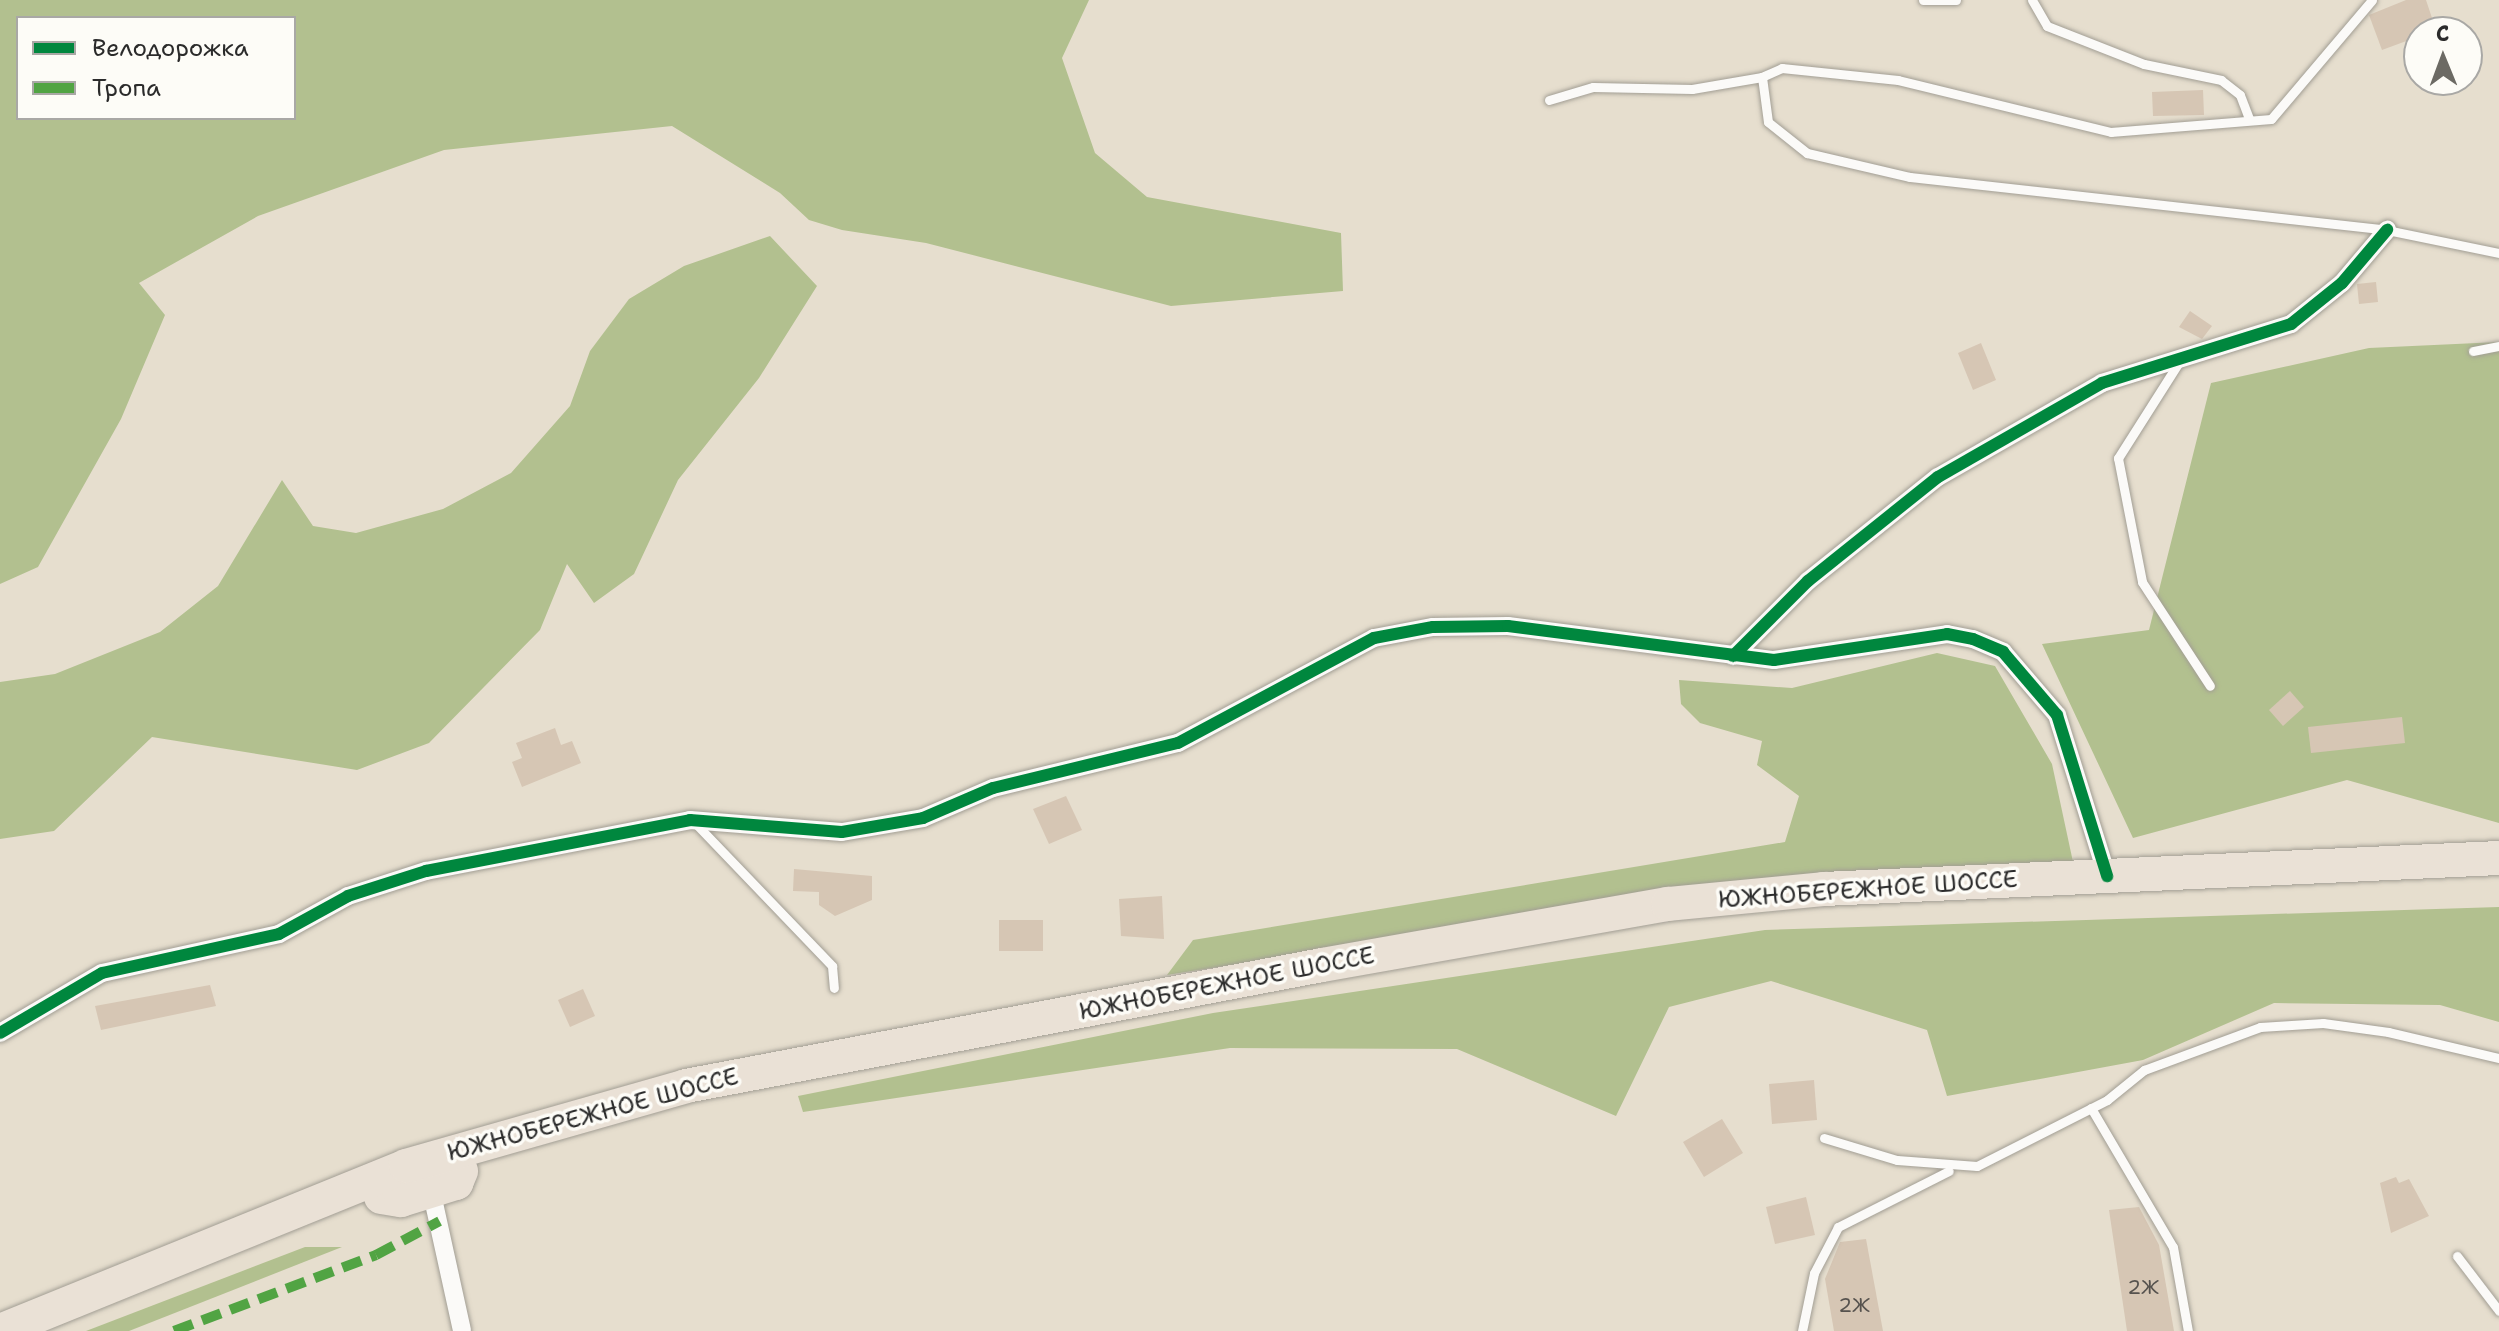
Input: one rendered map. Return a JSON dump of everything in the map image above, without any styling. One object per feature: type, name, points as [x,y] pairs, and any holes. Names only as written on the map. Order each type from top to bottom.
[{"type":"highway","name":"ЮЖНОБЕРЕЖНОЕ ШОССЕ","points":[[0,1331],[502,1139],[686,1086],[1668,904],[2107,876],[2499,858]]},
{"type":"highway","name":"ЮЖНОБЕРЕЖНОЕ ШОССЕ","points":[[44,1331],[370,1190],[437,1178],[690,1105],[1668,922],[1823,906],[2499,876]]},
{"type":"highway","points":[[437,1178],[496,1151],[502,1139]]},
{"type":"street","points":[[1733,656],[1808,581],[1938,477],[2102,383],[2291,324],[2342,283],[2387,230]]},
{"type":"street","points":[[0,1033],[102,973],[279,934],[348,896],[426,871],[690,820],[842,832],[923,818],[993,788],[1178,743],[1374,638],[1433,627],[1508,626],[1733,656],[1815,658],[1947,634],[2003,652],[2057,715],[2107,876]]},
{"type":"street","points":[[437,1178],[462,1331]]},
{"type":"lane","points":[[1923,0],[1956,0]]},
{"type":"lane","points":[[2032,0],[2047,26],[2144,64],[2221,80],[2240,95],[2249,119]]},
{"type":"lane","points":[[1549,100],[1593,87],[1692,89],[1762,77],[1782,68],[1842,71],[2111,132],[2271,119],[2298,94],[2372,0]]},
{"type":"lane","points":[[1762,77],[1768,122],[1807,153],[1910,177],[2387,230],[2499,253]]},
{"type":"lane","points":[[2473,351],[2499,346]]},
{"type":"lane","points":[[2181,358],[2118,458],[2142,582],[2210,686]]},
{"type":"lane","points":[[690,820],[832,966],[834,988]]},
{"type":"lane","points":[[1802,1331],[1814,1273],[1838,1227],[1952,1170],[2009,1154],[2091,1108],[2144,1070],[2260,1027],[2375,1030],[2499,1058]]},
{"type":"lane","points":[[2091,1108],[2173,1247],[2188,1331]]},
{"type":"lane","points":[[1824,1138],[1952,1170]]},
{"type":"lane","points":[[2457,1256],[2499,1311]]},
{"type":"green space","points":[[0,0],[1089,0],[1062,58],[1095,153],[1147,197],[1341,233],[1343,291],[1171,306],[926,243],[842,230],[809,220],[780,193],[672,126],[444,150],[258,216],[139,283],[165,315],[121,419],[38,567],[0,584]]},
{"type":"green space","points":[[770,236],[817,286],[759,378],[678,480],[634,574],[594,603],[567,564],[540,630],[429,743],[357,770],[152,737],[54,831],[0,839],[0,682],[55,674],[160,632],[218,586],[282,480],[313,526],[356,533],[443,509],[511,473],[570,406],[590,351],[629,299],[684,266]]},
{"type":"green space","points":[[2499,342],[2499,823],[2347,780],[2133,838],[2042,644],[2149,630],[2211,383],[2369,348]]},
{"type":"green space","points":[[1937,653],[1995,666],[2052,764],[2073,862],[1709,890],[1167,975],[1193,940],[1785,842],[1799,796],[1757,765],[1762,741],[1700,723],[1681,704],[1679,680],[1792,688]]},
{"type":"green space","points":[[2499,907],[2499,1022],[2440,1005],[2274,1003],[2143,1060],[1947,1096],[1927,1030],[1771,981],[1669,1007],[1616,1116],[1457,1049],[1230,1048],[803,1112],[798,1096],[1213,1013],[1765,930]]},
{"type":"green space","points":[[305,1247],[342,1247],[129,1331],[86,1331]]},
{"type":"building","points":[[2406,0],[2426,0],[2431,16],[2403,16],[2403,42],[2382,50],[2369,15]]},
{"type":"building","points":[[2203,90],[2204,115],[2153,116],[2152,92]]},
{"type":"building","points":[[2376,282],[2378,302],[2359,304],[2357,284]]},
{"type":"building","points":[[2190,311],[2212,326],[2202,339],[2179,327]]},
{"type":"building","points":[[1981,343],[1996,380],[1973,390],[1958,353]]},
{"type":"building","points":[[2290,691],[2304,707],[2283,726],[2269,710]]},
{"type":"building","points":[[2402,717],[2405,743],[2311,753],[2308,727]]},
{"type":"building","points":[[555,728],[561,745],[572,741],[581,763],[522,787],[512,762],[522,758],[516,743]]},
{"type":"building","points":[[1066,796],[1082,830],[1049,844],[1033,809]]},
{"type":"building","points":[[794,869],[872,876],[872,900],[835,916],[819,905],[819,892],[793,891]]},
{"type":"building","points":[[1162,896],[1164,939],[1121,936],[1119,899]]},
{"type":"building","points":[[999,920],[1043,920],[1043,951],[999,951]]},
{"type":"building","points":[[210,985],[216,1006],[101,1030],[95,1006]]},
{"type":"building","points":[[583,989],[595,1016],[570,1027],[558,1000]]},
{"type":"building","points":[[1814,1080],[1817,1120],[1772,1124],[1769,1084]]},
{"type":"building","points":[[1722,1119],[1743,1153],[1704,1177],[1683,1142]]},
{"type":"building","points":[[2396,1177],[2399,1183],[2409,1179],[2429,1216],[2391,1233],[2380,1183]]},
{"type":"building","points":[[1806,1197],[1815,1235],[1775,1244],[1766,1207]]},
{"type":"building","points":[[2139,1207],[2159,1245],[2174,1331],[2127,1331],[2109,1210]]},
{"type":"building","points":[[1866,1239],[1883,1331],[1834,1331],[1825,1279],[1840,1242]]},
{"type":"marked path","points":[[174,1331],[376,1255],[440,1221]]},
{"type":"cycle path","points":[[1733,656],[1808,581],[1938,477],[2102,383],[2291,324],[2342,283],[2387,230]]},
{"type":"cycle path","points":[[0,1033],[102,973],[279,934],[348,896],[426,871],[690,820],[842,832],[923,818],[993,788],[1178,743],[1374,638],[1433,627],[1508,626],[1774,660],[1947,634],[1973,639],[2003,652],[2057,715],[2107,876]]}]
